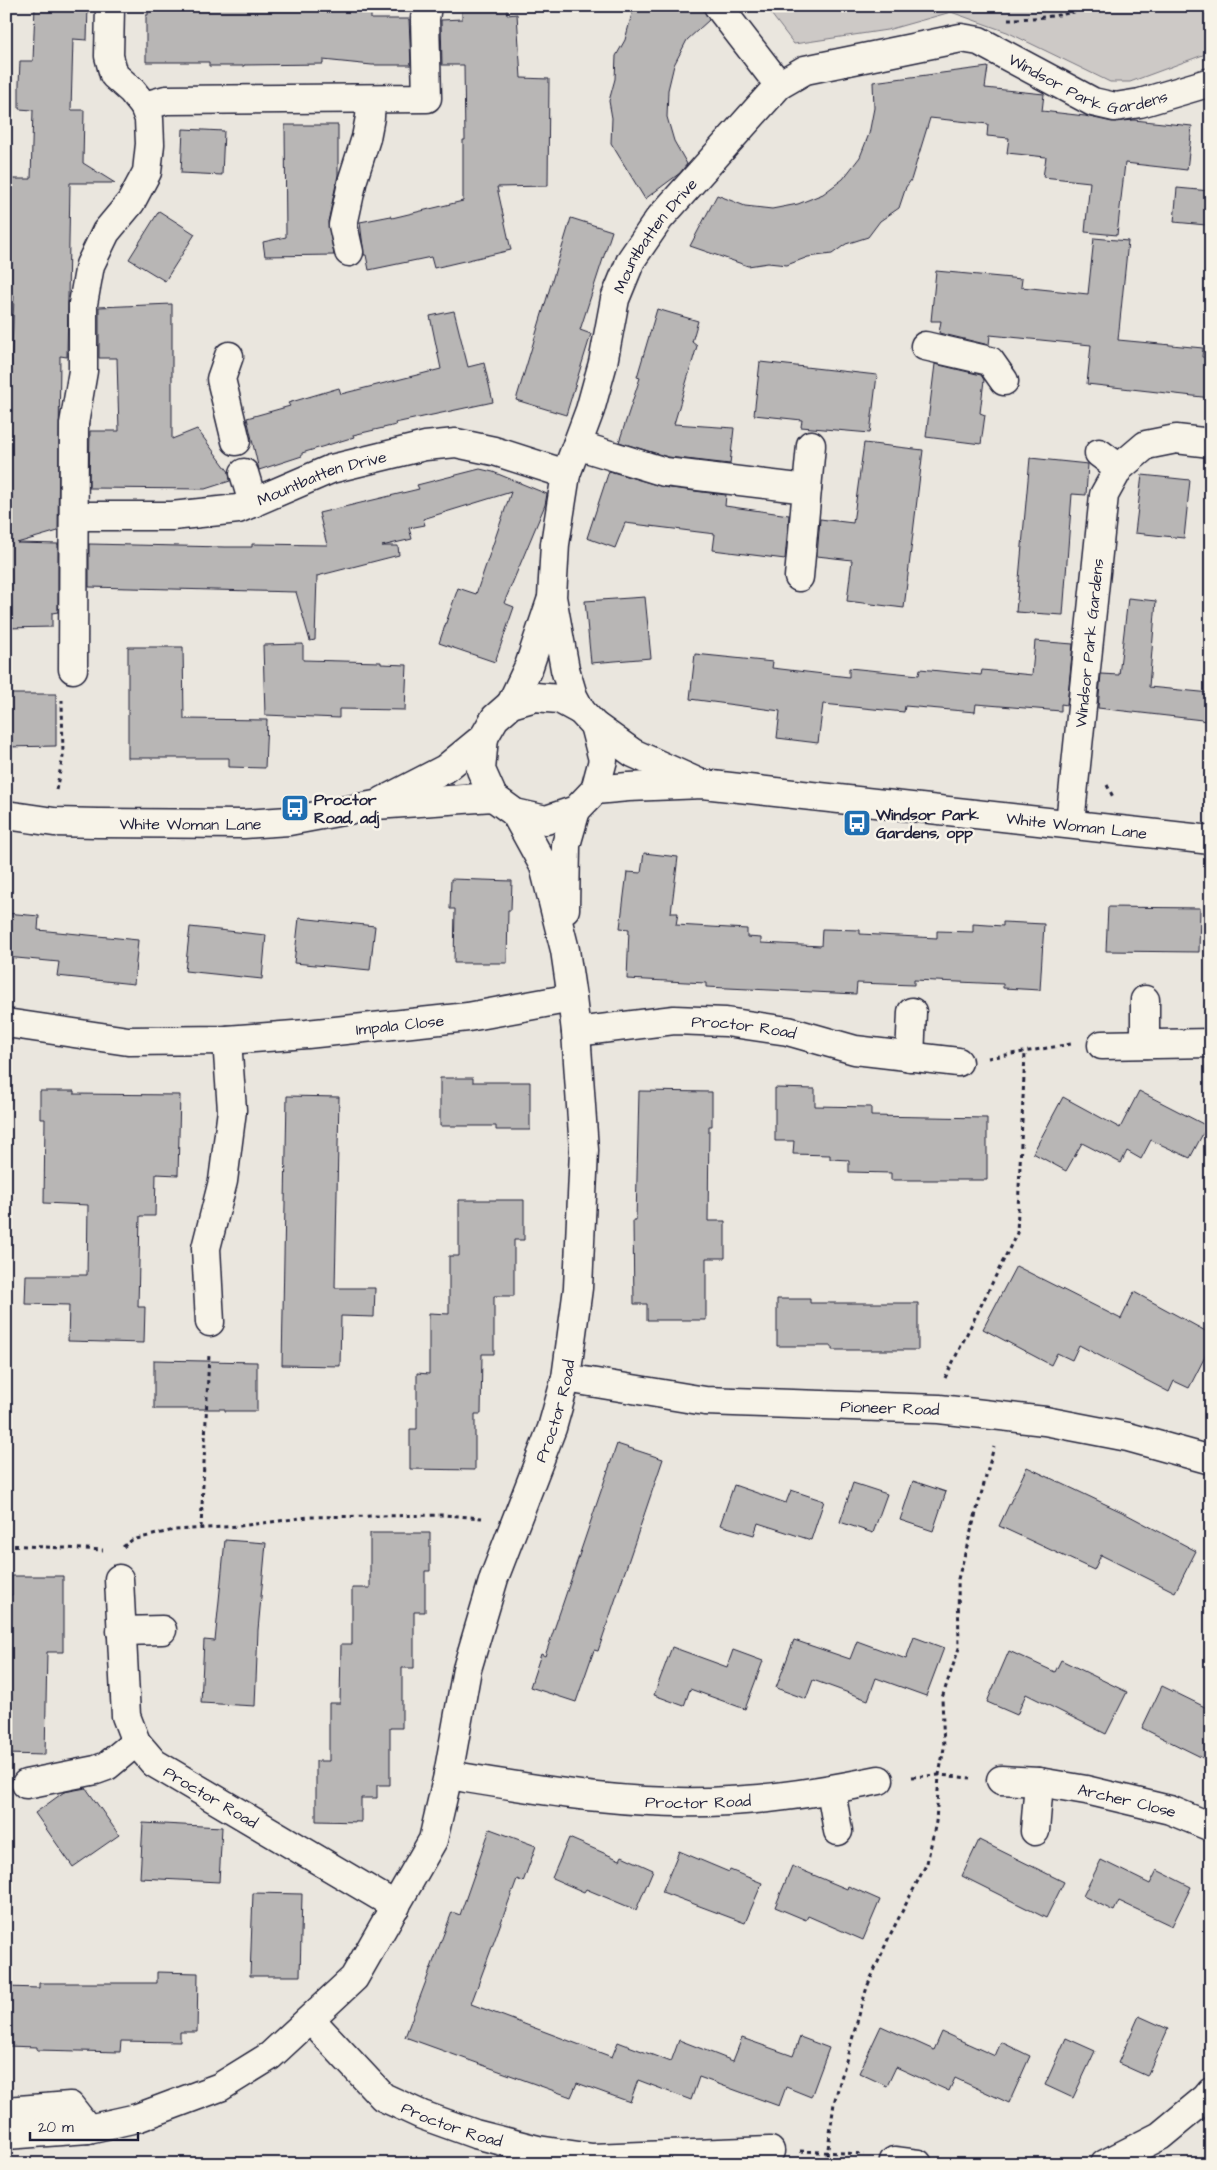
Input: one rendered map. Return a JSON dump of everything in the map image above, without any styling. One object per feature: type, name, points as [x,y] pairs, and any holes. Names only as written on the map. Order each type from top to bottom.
[{"type":"street","points":[[69,658],[74,516],[74,424],[83,370],[83,304],[90,265],[106,232],[131,202],[147,172],[150,144],[148,119],[144,106],[132,91],[114,75],[109,56],[110,6]]},
{"type":"street","points":[[144,106],[166,100],[427,98],[425,19],[427,6]]},
{"type":"street","points":[[718,6],[778,85]]},
{"type":"street","name":"Mountbatten Drive","points":[[588,718],[573,696],[565,669],[552,597],[555,544],[566,474],[590,410],[603,363],[615,299],[630,260],[659,219],[778,85],[805,70],[961,38],[970,38]]},
{"type":"street","name":"Windsor Park Gardens","points":[[970,38],[1093,102],[1115,107],[1140,103],[1211,82]]},
{"type":"street","points":[[349,252],[343,225],[367,131],[371,98]]},
{"type":"street","points":[[925,346],[990,361],[1004,381]]},
{"type":"street","points":[[229,356],[221,379],[236,441]]},
{"type":"street","name":"Windsor Park Gardens","points":[[1070,823],[1109,460],[1146,445],[1176,439],[1211,443]]},
{"type":"street","name":"Mountbatten Drive","points":[[74,516],[172,516],[238,509],[331,469],[425,446],[456,442],[566,474]]},
{"type":"street","points":[[577,445],[665,472],[807,489]]},
{"type":"street","points":[[799,577],[811,445]]},
{"type":"street","points":[[244,474],[253,503]]},
{"type":"street","name":"Mountbatten Drive","points":[[512,704],[529,666],[552,597]]},
{"type":"street","name":"White Woman Lane","points":[[375,805],[444,769],[484,737],[495,718],[512,704],[535,697],[559,699],[588,718],[634,753],[702,784]]},
{"type":"street","points":[[493,797],[515,813],[546,820],[576,810],[595,790],[603,760],[588,718]]},
{"type":"street","name":"White Woman Lane","points":[[6,815],[54,822],[244,824],[289,821],[375,805],[493,797],[482,770],[484,737]]},
{"type":"street","name":"White Woman Lane","points":[[595,790],[702,784],[1211,840]]},
{"type":"street","name":"Proctor Road","points":[[565,950],[566,846],[576,810]]},
{"type":"street","name":"Proctor Road","points":[[6,2135],[88,2129],[137,2118],[220,2087],[270,2056],[311,2020],[354,1978],[433,1840],[448,1775],[467,1669],[494,1578],[552,1428],[566,1378],[578,1288],[584,1150],[572,998],[565,950],[544,866],[515,813]]},
{"type":"street","name":"Impala Close","points":[[6,1023],[128,1041],[227,1040],[307,1034],[468,1017],[572,998]]},
{"type":"street","points":[[1146,1000],[1146,1044]]},
{"type":"street","points":[[910,1057],[912,1012]]},
{"type":"street","name":"Proctor Road","points":[[576,1032],[674,1020],[726,1022],[788,1031],[855,1050],[958,1062]]},
{"type":"street","points":[[210,1322],[206,1248],[223,1181],[232,1110],[227,1040]]},
{"type":"street","points":[[1102,1046],[1211,1043]]},
{"type":"street","name":"Pioneer Road","points":[[566,1378],[706,1401],[939,1409],[1045,1421],[1128,1437],[1211,1460]]},
{"type":"street","name":"Proctor Road","points":[[119,1579],[126,1716],[136,1742],[154,1763],[396,1906]]},
{"type":"street","points":[[121,1631],[162,1630]]},
{"type":"street","points":[[26,1784],[96,1770],[107,1766],[136,1742]]},
{"type":"street","name":"Proctor Road","points":[[448,1775],[548,1791],[638,1800],[728,1801],[831,1790],[879,1780]]},
{"type":"street","name":"Archer Close","points":[[1001,1780],[1039,1782],[1086,1790],[1170,1810],[1211,1827]]},
{"type":"street","points":[[1036,1831],[1039,1782]]},
{"type":"street","points":[[831,1790],[838,1831]]},
{"type":"street","name":"Proctor Road","points":[[311,2020],[383,2097],[422,2115],[475,2134],[538,2150],[592,2158],[718,2159],[770,2151]]},
{"type":"street","points":[[1104,2164],[1160,2136],[1211,2092]]},
{"type":"street","points":[[6,2111],[70,2106],[88,2129]]},
{"type":"path","points":[[970,38],[983,19],[1024,19],[1084,10],[1096,6]]},
{"type":"path","points":[[54,822],[54,800],[63,757],[69,658]]},
{"type":"path","points":[[958,1062],[1025,1053],[1101,1038],[1102,1046]]},
{"type":"path","points":[[939,1409],[942,1383],[1017,1233],[1025,1053]]},
{"type":"path","points":[[201,1528],[210,1322]]},
{"type":"path","points":[[826,2164],[826,2152],[834,2103],[867,1987],[889,1936],[927,1863],[936,1822],[939,1775],[944,1748],[942,1698],[959,1648],[958,1579],[996,1440],[999,1416]]},
{"type":"path","points":[[118,1551],[132,1540],[174,1530],[240,1526],[309,1517],[445,1515],[518,1520]]},
{"type":"path","points":[[6,1545],[109,1550]]},
{"type":"path","points":[[879,1780],[939,1775],[1001,1780]]},
{"type":"path","points":[[770,2151],[894,2155],[906,2162]]},
{"type":"shaded area","points":[[765,6],[1211,6],[1211,52],[1130,82],[1110,82],[1007,32],[951,12],[887,30],[794,44]]},
{"type":"building","points":[[35,6],[88,6],[87,40],[73,39],[71,110],[84,110],[83,163],[115,183],[70,183],[67,357],[60,356],[58,531],[17,543],[58,544],[58,612],[52,613],[52,627],[6,628],[6,378],[11,378],[14,295],[6,295],[8,179],[31,179],[33,110],[19,109],[19,84],[20,61],[33,61]]},
{"type":"building","points":[[148,6],[371,6],[371,19],[409,19],[411,65],[372,65],[323,60],[323,64],[244,66],[209,66],[209,62],[146,62],[146,15],[148,15]]},
{"type":"building","points":[[462,6],[507,6],[507,15],[517,14],[521,78],[549,79],[548,186],[497,187],[511,250],[434,268],[431,257],[369,270],[366,255],[364,255],[360,222],[391,216],[392,218],[463,201],[463,140],[465,140],[464,65],[442,65],[441,20],[462,19]]},
{"type":"building","points":[[634,6],[703,6],[709,20],[687,40],[674,65],[668,90],[667,117],[674,141],[687,164],[680,173],[645,199],[611,143],[612,118],[609,101],[615,79],[616,56],[625,40]]},
{"type":"building","points":[[988,67],[985,88],[1044,94],[1042,111],[1085,116],[1112,122],[1134,120],[1192,126],[1187,170],[1125,163],[1117,235],[1085,232],[1090,182],[1043,177],[1046,157],[1007,153],[1009,138],[987,136],[988,124],[930,118],[911,180],[906,187],[899,208],[880,221],[868,237],[846,244],[832,254],[808,257],[787,265],[768,263],[748,266],[690,246],[717,195],[745,206],[772,209],[798,204],[823,194],[843,179],[860,157],[869,134],[874,108],[873,82]]},
{"type":"building","points":[[285,125],[338,125],[338,175],[328,222],[334,255],[265,256],[263,242],[286,237]]},
{"type":"building","points":[[183,129],[224,131],[222,175],[181,173]]},
{"type":"building","points":[[1177,188],[1210,191],[1206,225],[1174,222]]},
{"type":"building","points":[[159,211],[195,234],[165,281],[129,259]]},
{"type":"building","points":[[571,218],[612,231],[580,330],[591,334],[566,415],[516,400]]},
{"type":"building","points":[[1094,238],[1128,241],[1118,340],[1203,348],[1202,357],[1211,358],[1211,398],[1087,384],[1091,345],[990,335],[989,345],[939,333],[941,321],[931,321],[936,271],[1022,279],[1021,287],[1088,294]]},
{"type":"building","points":[[172,304],[172,439],[197,429],[229,472],[230,481],[205,489],[89,488],[90,431],[119,431],[117,358],[99,358],[99,307]]},
{"type":"building","points":[[657,309],[698,321],[692,342],[697,346],[674,424],[734,428],[730,464],[668,457],[619,442],[640,378],[637,377]]},
{"type":"building","points":[[454,311],[468,367],[484,363],[493,402],[395,423],[396,425],[353,435],[354,437],[302,453],[302,456],[259,470],[247,418],[290,406],[288,403],[339,388],[341,394],[441,369],[430,316]]},
{"type":"building","points":[[760,362],[877,375],[870,433],[801,427],[802,420],[754,415]]},
{"type":"building","points":[[935,364],[981,375],[984,380],[980,413],[985,415],[981,444],[926,437]]},
{"type":"building","points":[[864,443],[923,450],[904,608],[847,601],[852,560],[817,556],[820,519],[853,523]]},
{"type":"building","points":[[1030,458],[1088,464],[1086,495],[1072,494],[1063,615],[1016,612]]},
{"type":"building","points":[[480,469],[493,472],[547,494],[545,505],[504,603],[514,607],[495,662],[439,643],[458,588],[476,594],[511,492],[423,519],[425,525],[409,528],[412,539],[382,546],[398,546],[399,555],[317,576],[315,640],[310,641],[296,592],[89,587],[89,544],[225,547],[252,547],[252,544],[327,545],[319,513],[419,489],[417,485]]},
{"type":"building","points":[[609,471],[663,487],[726,495],[725,506],[789,515],[785,559],[713,550],[715,534],[625,523],[615,548],[587,538]]},
{"type":"building","points":[[1142,475],[1190,480],[1184,538],[1135,533]]},
{"type":"building","points":[[645,597],[651,658],[591,663],[585,601]]},
{"type":"building","points":[[1128,598],[1156,601],[1149,687],[1211,693],[1211,721],[1098,708],[1101,674],[1119,675]]},
{"type":"building","points":[[1035,641],[1073,644],[1067,705],[1061,704],[1061,711],[976,704],[975,712],[905,706],[904,712],[823,704],[818,743],[777,738],[780,711],[690,699],[695,654],[773,662],[772,668],[849,677],[849,668],[919,675],[920,669],[981,675],[982,670],[1032,675]]},
{"type":"building","points":[[303,644],[303,660],[381,662],[381,664],[407,665],[405,710],[339,709],[339,718],[265,715],[263,645]]},
{"type":"building","points":[[128,647],[183,647],[184,719],[267,720],[265,768],[229,767],[229,758],[128,758]]},
{"type":"building","points":[[11,694],[56,694],[56,746],[6,747],[6,695],[11,696]]},
{"type":"building","points":[[644,853],[678,857],[671,913],[678,913],[676,925],[747,929],[747,937],[761,938],[761,943],[821,946],[822,929],[860,930],[860,934],[937,938],[937,931],[973,932],[973,924],[1003,926],[1003,922],[1044,924],[1040,990],[1003,988],[1003,984],[914,980],[914,985],[857,983],[856,994],[706,987],[706,983],[627,979],[629,929],[620,928],[627,872],[641,873]]},
{"type":"building","points":[[451,879],[512,881],[511,910],[508,910],[507,963],[454,963],[455,909],[450,909]]},
{"type":"building","points":[[1108,907],[1200,908],[1199,952],[1106,951]]},
{"type":"building","points":[[6,913],[39,916],[38,930],[138,940],[134,984],[57,976],[59,962],[6,957]]},
{"type":"building","points":[[299,918],[375,926],[370,970],[294,963]]},
{"type":"building","points":[[190,927],[266,935],[262,979],[185,971]]},
{"type":"building","points":[[440,1078],[473,1078],[473,1082],[530,1082],[530,1130],[496,1130],[496,1126],[440,1126]]},
{"type":"building","points":[[775,1088],[815,1089],[815,1106],[871,1107],[871,1116],[987,1118],[987,1180],[891,1180],[891,1173],[849,1172],[849,1160],[830,1159],[830,1155],[793,1154],[794,1141],[775,1141]]},
{"type":"building","points":[[40,1091],[74,1091],[74,1094],[180,1095],[178,1175],[156,1174],[155,1216],[140,1216],[138,1307],[145,1307],[144,1343],[68,1341],[69,1305],[25,1304],[26,1275],[87,1275],[88,1205],[44,1203],[45,1119],[40,1119]]},
{"type":"building","points":[[639,1091],[712,1092],[712,1126],[709,1126],[708,1221],[725,1221],[725,1258],[706,1258],[706,1320],[647,1320],[647,1304],[634,1304],[633,1220],[636,1220]]},
{"type":"building","points":[[1139,1091],[1207,1126],[1190,1158],[1151,1140],[1141,1159],[1127,1151],[1121,1163],[1082,1143],[1066,1171],[1033,1153],[1063,1097],[1120,1128]]},
{"type":"building","points":[[287,1096],[339,1097],[335,1288],[375,1288],[374,1317],[341,1316],[340,1366],[282,1365]]},
{"type":"building","points":[[459,1200],[524,1200],[524,1240],[514,1240],[514,1296],[494,1296],[494,1354],[482,1354],[481,1414],[475,1414],[475,1470],[410,1469],[410,1429],[417,1429],[417,1373],[429,1374],[429,1313],[449,1314],[449,1256],[459,1256]]},
{"type":"building","points":[[1016,1266],[1121,1319],[1134,1292],[1211,1334],[1211,1345],[1189,1388],[1174,1381],[1169,1392],[1079,1345],[1072,1360],[1057,1353],[1051,1365],[983,1329]]},
{"type":"building","points":[[777,1299],[810,1299],[810,1303],[918,1303],[918,1350],[832,1350],[832,1346],[777,1346]]},
{"type":"building","points":[[154,1360],[257,1362],[257,1411],[154,1409]]},
{"type":"building","points":[[617,1444],[663,1459],[598,1651],[594,1650],[576,1702],[530,1687],[541,1654],[545,1656]]},
{"type":"building","points":[[1027,1467],[1122,1512],[1196,1551],[1175,1592],[1101,1555],[1094,1570],[999,1526]]},
{"type":"building","points":[[913,1481],[946,1492],[933,1531],[900,1520]]},
{"type":"building","points":[[853,1483],[887,1494],[873,1533],[840,1522]]},
{"type":"building","points":[[734,1485],[786,1503],[791,1490],[824,1501],[811,1540],[758,1523],[754,1535],[720,1525]]},
{"type":"building","points":[[370,1533],[430,1533],[430,1571],[425,1571],[425,1612],[414,1612],[414,1668],[402,1668],[402,1728],[390,1728],[390,1785],[377,1785],[377,1798],[361,1798],[361,1822],[316,1821],[316,1761],[329,1761],[329,1703],[340,1703],[341,1644],[352,1644],[352,1588],[370,1588]]},
{"type":"building","points":[[225,1540],[266,1543],[258,1630],[255,1706],[201,1703],[204,1640],[215,1641]]},
{"type":"building","points":[[12,1576],[63,1576],[63,1652],[47,1652],[45,1755],[6,1754],[6,1595],[12,1595]]},
{"type":"building","points":[[914,1637],[944,1648],[926,1696],[876,1678],[868,1700],[813,1680],[806,1699],[776,1688],[794,1640],[850,1659],[857,1641],[906,1659]]},
{"type":"building","points":[[672,1647],[727,1667],[733,1650],[763,1661],[745,1709],[690,1689],[684,1706],[654,1695]]},
{"type":"building","points":[[1009,1651],[1055,1672],[1061,1660],[1127,1692],[1106,1734],[1026,1694],[1017,1715],[987,1702]]},
{"type":"building","points":[[1162,1686],[1211,1710],[1211,1762],[1142,1728]]},
{"type":"building","points":[[86,1788],[119,1835],[73,1867],[35,1813],[64,1792]]},
{"type":"building","points":[[143,1823],[222,1827],[219,1882],[140,1878]]},
{"type":"building","points":[[490,1829],[536,1846],[523,1882],[517,1879],[471,2004],[612,2057],[618,2042],[671,2062],[679,2040],[733,2061],[742,2038],[793,2056],[800,2037],[829,2048],[811,2097],[786,2087],[779,2106],[699,2077],[691,2100],[638,2080],[630,2102],[577,2083],[571,2097],[405,2037],[452,1912],[460,1915]]},
{"type":"building","points":[[569,1838],[620,1860],[622,1856],[653,1870],[636,1910],[586,1889],[584,1892],[552,1878]]},
{"type":"building","points":[[979,1840],[1064,1882],[1046,1918],[962,1876]]},
{"type":"building","points":[[679,1851],[729,1872],[730,1870],[762,1883],[745,1923],[662,1892]]},
{"type":"building","points":[[1101,1860],[1150,1884],[1157,1870],[1191,1887],[1172,1926],[1119,1901],[1114,1911],[1083,1896]]},
{"type":"building","points":[[792,1866],[847,1889],[848,1886],[880,1900],[863,1940],[808,1916],[806,1920],[775,1907]]},
{"type":"building","points":[[253,1893],[302,1894],[300,1976],[250,1976]]},
{"type":"building","points":[[157,1972],[198,1973],[197,2032],[180,2032],[180,2042],[121,2041],[120,2052],[37,2050],[37,2047],[6,2046],[6,1987],[39,1988],[39,1983],[157,1983]]},
{"type":"building","points":[[1139,2016],[1168,2029],[1147,2076],[1118,2063]]},
{"type":"building","points":[[881,2026],[934,2050],[942,2032],[995,2056],[1001,2042],[1030,2056],[1009,2103],[955,2078],[949,2091],[896,2067],[887,2086],[859,2073]]},
{"type":"building","points":[[1066,2038],[1095,2051],[1073,2098],[1045,2085]]},
{"type":"place","name":"Proctor Road, adj","points":[[295,808]]},
{"type":"place","name":"Windsor Park Gardens, opp","points":[[857,823]]}]
